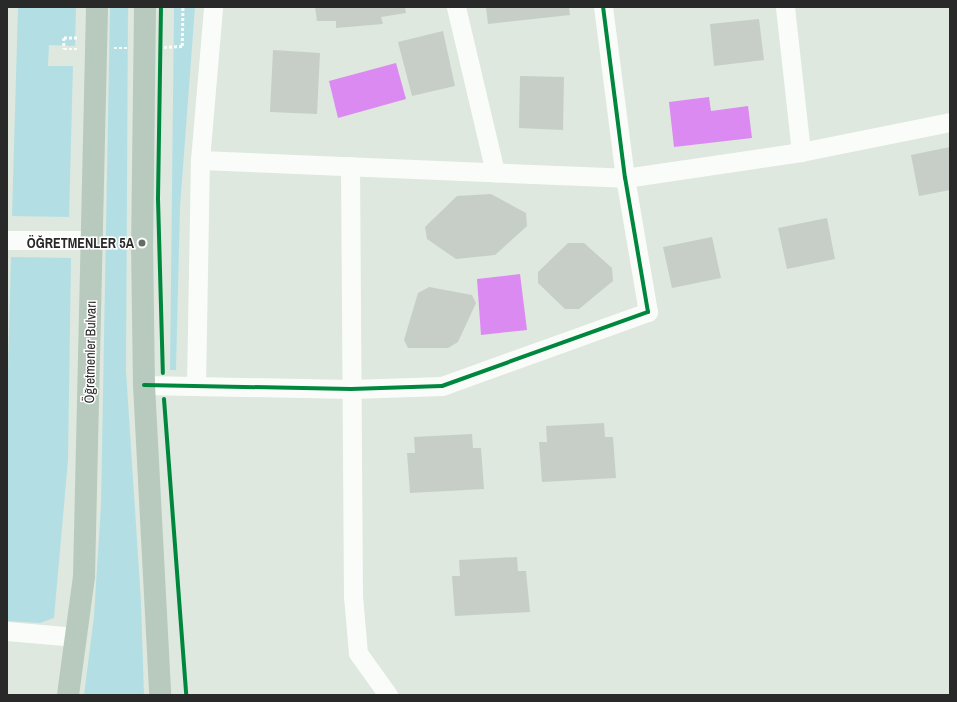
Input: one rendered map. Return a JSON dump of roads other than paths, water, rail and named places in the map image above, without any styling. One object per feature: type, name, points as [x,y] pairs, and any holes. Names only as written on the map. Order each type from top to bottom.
[{"type":"main road","name":"Öğretmenler Bulvarı","points":[[68,695],[84,576],[97,7]]},
{"type":"main road","points":[[145,7],[142,243],[144,386],[160,695]]},
{"type":"street","points":[[196,386],[200,160],[213,7]]},
{"type":"street","points":[[456,7],[494,172]]},
{"type":"street","points":[[144,386],[351,389],[442,386],[648,312],[624,178],[603,7]]},
{"type":"street","points":[[785,7],[802,152]]},
{"type":"street","points":[[200,160],[624,178],[802,152],[950,122]]},
{"type":"street","points":[[350,166],[353,596],[358,653],[388,695]]},
{"type":"street","points":[[7,240],[92,240]]},
{"type":"street","points":[[7,631],[76,637]]},
{"type":"place","name":"ÖĞRETMENLER 5A","points":[[142,243]]}]
